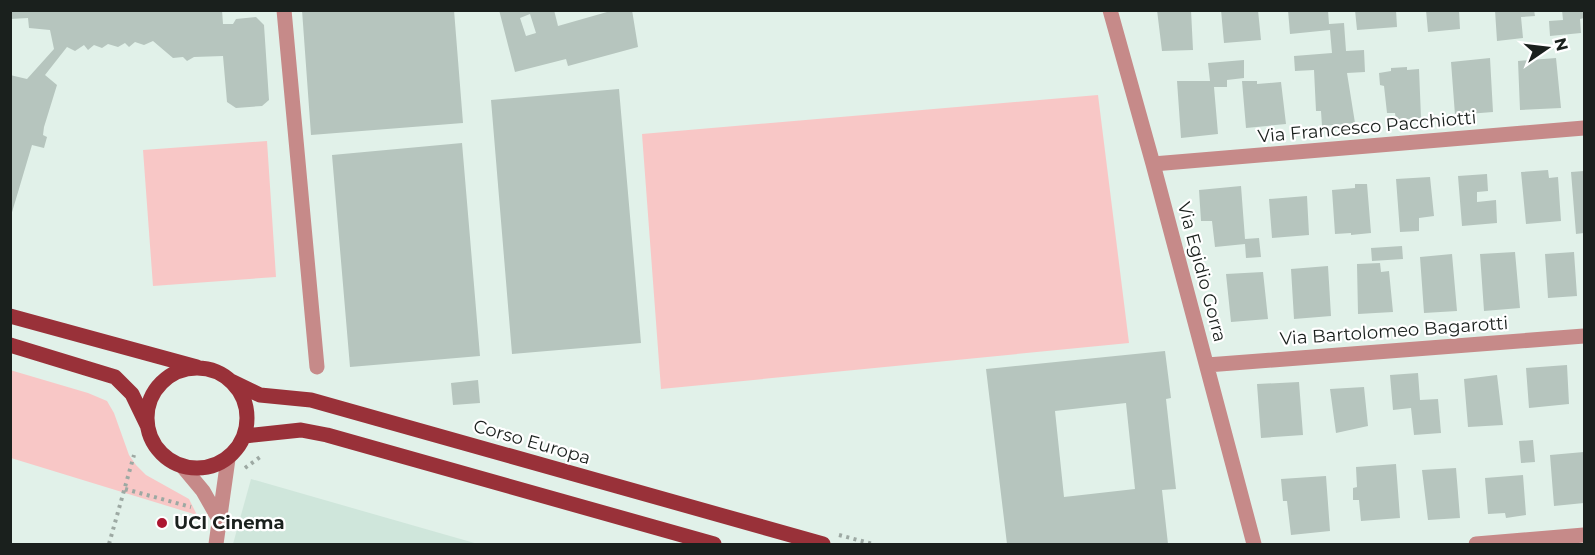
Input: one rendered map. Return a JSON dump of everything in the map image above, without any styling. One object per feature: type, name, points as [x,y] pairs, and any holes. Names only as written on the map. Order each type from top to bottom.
[{"type":"main road","points":[[10,316],[216,371],[231,381],[240,392],[246,406],[248,421],[245,436],[228,459],[214,466],[198,469],[183,467],[159,451],[132,394],[115,377],[10,345]]},
{"type":"main road","points":[[147,426],[152,397],[160,385],[178,372],[200,368]]},
{"type":"main road","name":"Corso Europa","points":[[231,381],[260,395],[311,400],[823,544]]},
{"type":"main road","points":[[245,436],[290,430],[327,435],[714,544]]},
{"type":"street","points":[[284,10],[317,367]]},
{"type":"street","name":"Via Egidio Gorra","points":[[1110,10],[1154,164],[1254,544]]},
{"type":"street","name":"Via Francesco Pacchiotti","points":[[1154,164],[1584,128]]},
{"type":"street","name":"Via Bartolomeo Bagarotti","points":[[1207,365],[1584,336]]},
{"type":"street","points":[[216,544],[228,459]]},
{"type":"street","points":[[183,467],[203,491],[220,521]]},
{"type":"street","points":[[1476,544],[1582,538]]},
{"type":"path","points":[[239,475],[258,457],[270,452]]},
{"type":"path","points":[[109,544],[134,455]]},
{"type":"path","points":[[125,489],[199,509]]},
{"type":"shaded area","points":[[1098,95],[1129,343],[661,389],[642,134]]},
{"type":"shaded area","points":[[267,141],[276,277],[153,286],[143,150]]},
{"type":"shaded area","points":[[10,370],[88,393],[107,401],[114,413],[129,455],[136,465],[146,475],[189,499],[197,515],[11,458]]},
{"type":"shaded area","points":[[251,479],[478,544],[233,544]]},
{"type":"building","points":[[10,10],[222,10],[223,24],[233,24],[236,19],[256,17],[264,25],[269,100],[262,106],[236,108],[227,102],[223,56],[194,57],[187,61],[183,57],[173,58],[153,41],[144,45],[135,42],[129,47],[125,43],[118,47],[108,44],[102,48],[94,45],[88,50],[84,45],[75,51],[67,47],[45,75],[57,85],[44,127],[43,135],[47,137],[44,148],[32,145],[10,219],[10,75],[27,79],[54,49],[50,30],[29,28],[28,18],[10,19]]},
{"type":"building","points":[[302,10],[454,10],[463,123],[311,135]]},
{"type":"building","points":[[499,10],[554,10],[558,26],[614,10],[632,10],[638,47],[568,66],[566,59],[515,72]],"holes":[[[530,14],[536,33],[526,36],[520,18]]]},
{"type":"building","points":[[1157,10],[1191,10],[1193,50],[1162,51]]},
{"type":"building","points":[[1221,10],[1258,10],[1261,40],[1224,43]]},
{"type":"building","points":[[1288,10],[1328,10],[1329,24],[1344,23],[1346,51],[1364,50],[1365,72],[1347,73],[1355,123],[1322,126],[1321,111],[1316,111],[1314,70],[1295,71],[1294,56],[1332,53],[1330,30],[1290,34]]},
{"type":"building","points":[[1355,10],[1396,10],[1397,27],[1357,30]]},
{"type":"building","points":[[1426,10],[1459,10],[1460,29],[1428,32]]},
{"type":"building","points":[[1495,10],[1534,10],[1535,16],[1521,17],[1523,38],[1497,41]]},
{"type":"building","points":[[1562,10],[1584,10],[1584,18],[1580,19],[1581,33],[1550,36],[1549,21],[1563,20]]},
{"type":"building","points":[[1490,58],[1493,112],[1455,115],[1451,62]]},
{"type":"building","points":[[1556,58],[1561,108],[1520,110],[1518,61]]},
{"type":"building","points":[[1244,60],[1244,78],[1227,80],[1227,87],[1214,87],[1218,134],[1181,138],[1177,81],[1210,81],[1208,63]]},
{"type":"building","points":[[1407,67],[1407,70],[1419,69],[1421,118],[1396,120],[1395,113],[1387,113],[1384,86],[1380,85],[1379,73],[1391,71],[1391,68]]},
{"type":"building","points":[[1242,81],[1257,81],[1257,84],[1281,82],[1286,124],[1246,128]]},
{"type":"building","points":[[619,89],[641,343],[512,354],[491,100]]},
{"type":"building","points":[[462,143],[480,356],[350,367],[332,155]]},
{"type":"building","points":[[1548,170],[1549,178],[1558,177],[1561,221],[1526,224],[1521,172]]},
{"type":"building","points":[[1584,171],[1584,233],[1576,234],[1571,172]]},
{"type":"building","points":[[1487,174],[1488,191],[1477,192],[1477,202],[1496,200],[1497,223],[1462,226],[1458,176]]},
{"type":"building","points":[[1430,177],[1434,216],[1419,218],[1419,231],[1400,232],[1396,179]]},
{"type":"building","points":[[1355,184],[1367,184],[1371,233],[1335,234],[1332,190],[1355,188]]},
{"type":"building","points":[[1241,186],[1245,239],[1259,238],[1261,257],[1246,258],[1245,244],[1215,247],[1212,221],[1201,221],[1199,190]]},
{"type":"building","points":[[1307,196],[1309,235],[1272,238],[1269,199]]},
{"type":"building","points":[[1402,246],[1403,259],[1372,261],[1371,248]]},
{"type":"building","points":[[1515,252],[1520,308],[1484,311],[1480,254]]},
{"type":"building","points":[[1574,252],[1577,296],[1548,298],[1545,254]]},
{"type":"building","points":[[1452,254],[1457,311],[1424,313],[1420,257]]},
{"type":"building","points":[[1380,263],[1381,272],[1389,271],[1393,312],[1358,314],[1357,264]]},
{"type":"building","points":[[1328,266],[1331,316],[1294,319],[1291,269]]},
{"type":"building","points":[[1263,272],[1268,319],[1231,322],[1226,274]]},
{"type":"building","points":[[1165,351],[1171,398],[1166,399],[1176,489],[1162,490],[1168,544],[1007,544],[986,369]],"holes":[[[1126,403],[1135,489],[1064,497],[1055,411]]]},
{"type":"building","points":[[1567,365],[1569,404],[1529,408],[1526,368]]},
{"type":"building","points":[[1418,373],[1420,400],[1438,399],[1441,433],[1414,435],[1411,408],[1393,410],[1390,375]]},
{"type":"building","points":[[1497,375],[1503,425],[1468,427],[1464,379]]},
{"type":"building","points":[[478,380],[480,403],[453,405],[451,383]]},
{"type":"building","points":[[1299,382],[1303,435],[1261,438],[1257,384]]},
{"type":"building","points":[[1364,387],[1368,426],[1336,433],[1330,389]]},
{"type":"building","points":[[1533,440],[1535,462],[1521,463],[1519,441]]},
{"type":"building","points":[[1584,452],[1584,503],[1554,506],[1550,455]]},
{"type":"building","points":[[1396,464],[1400,518],[1361,521],[1359,500],[1353,500],[1353,488],[1357,487],[1356,467]]},
{"type":"building","points":[[1456,468],[1460,518],[1428,520],[1422,470]]},
{"type":"building","points":[[1523,475],[1526,515],[1506,518],[1505,513],[1488,514],[1485,478]]},
{"type":"building","points":[[1326,476],[1330,531],[1291,535],[1287,501],[1283,501],[1281,479]]},
{"type":"place","name":"UCI Cinema","points":[[162,523]]}]
